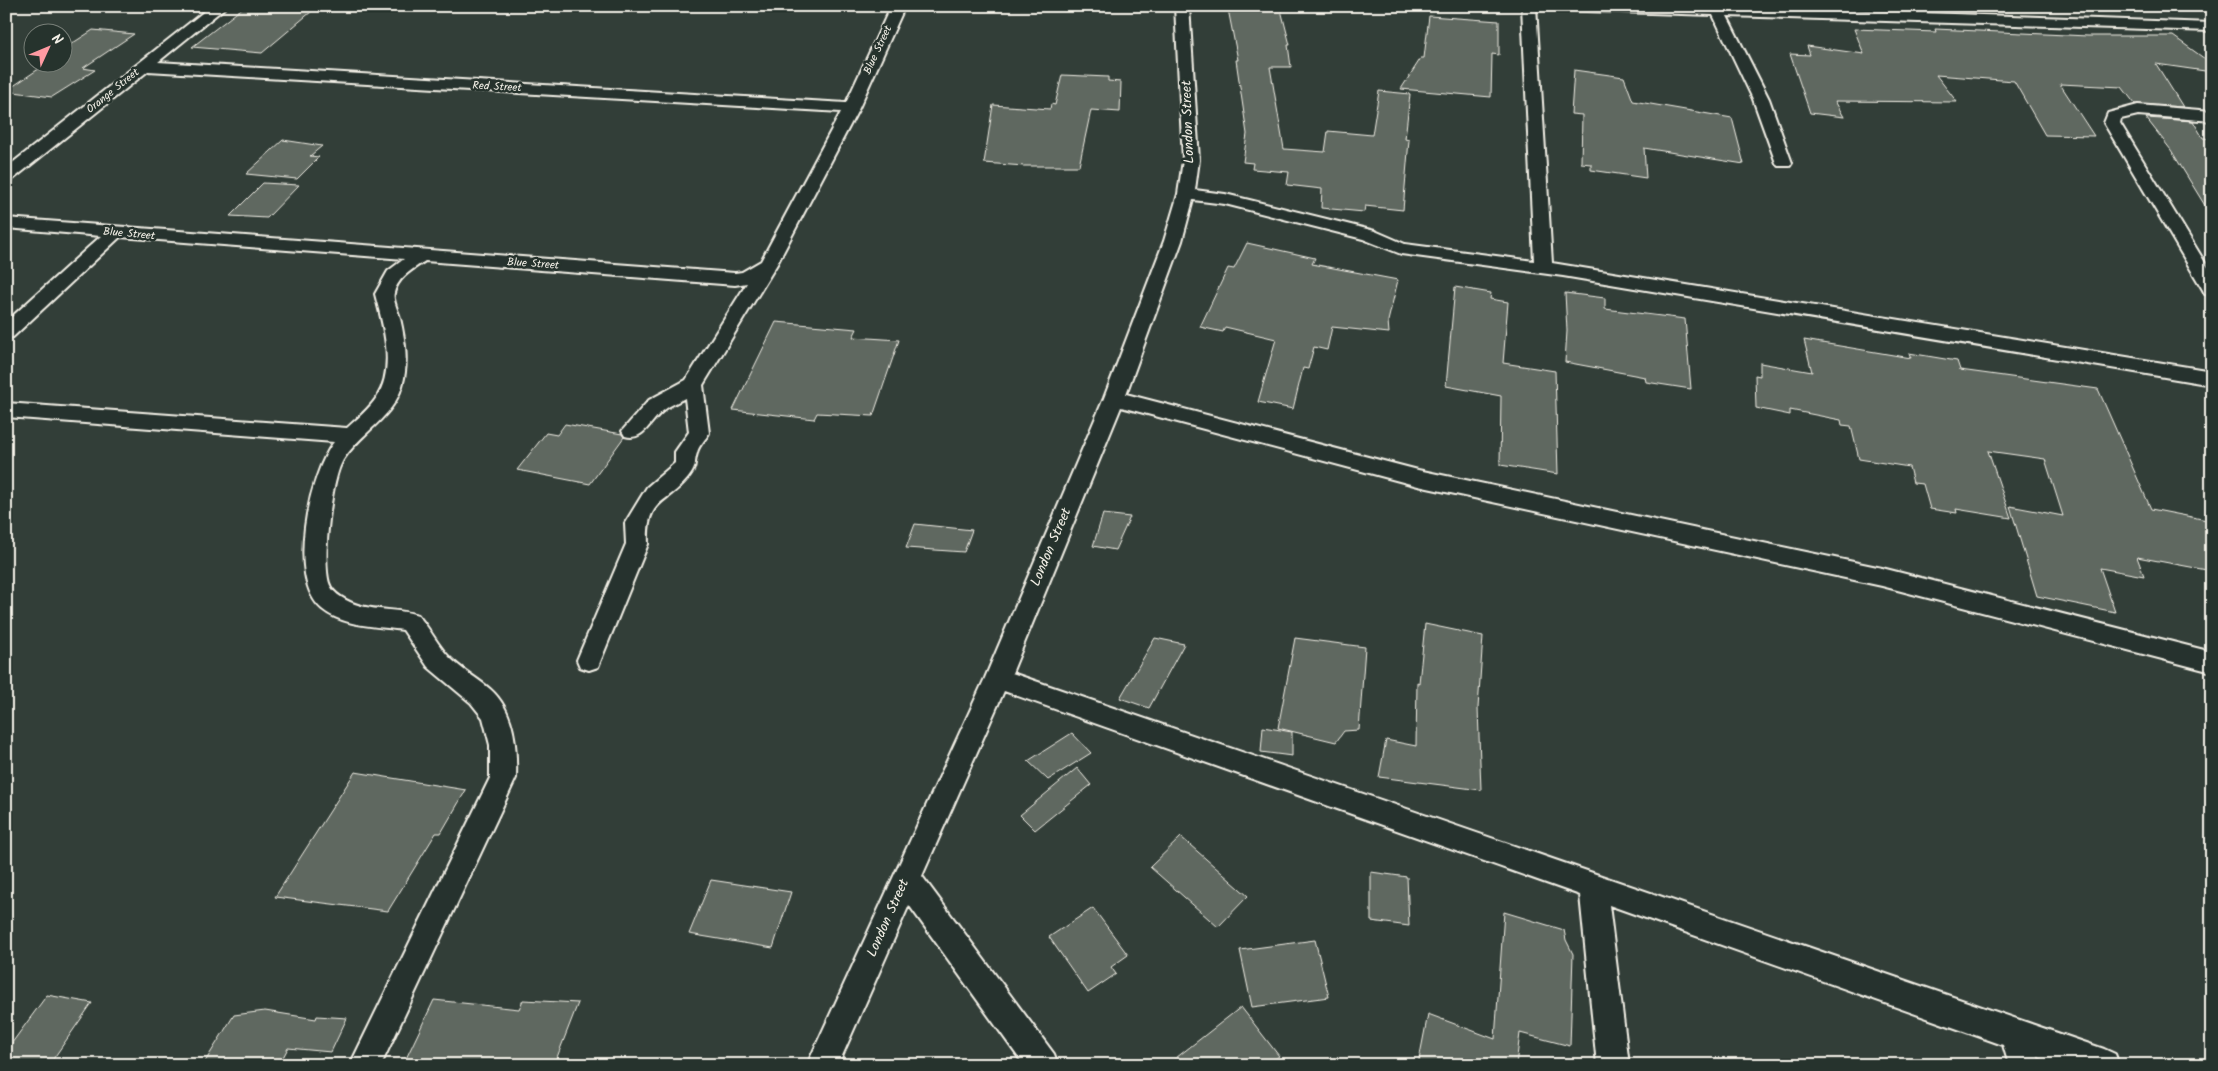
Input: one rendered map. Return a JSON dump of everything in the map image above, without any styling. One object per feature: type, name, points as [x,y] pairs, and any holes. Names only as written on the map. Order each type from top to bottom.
[{"type":"street","name":"Orange Street","points":[[6,176],[220,6]]},
{"type":"street","name":"Blue Street","points":[[6,223],[114,233],[735,279],[747,277],[768,264],[851,108],[898,6]]},
{"type":"street","name":"London Street","points":[[822,1065],[996,678],[1114,398],[1173,242],[1186,194],[1191,160],[1182,6]]},
{"type":"street","points":[[1530,6],[1543,267]]},
{"type":"street","points":[[1556,6],[1717,9],[2212,27]]},
{"type":"street","points":[[2039,6],[2057,22]]},
{"type":"street","points":[[1717,9],[1761,99],[1784,163]]},
{"type":"street","name":"Red Street","points":[[144,66],[851,108]]},
{"type":"street","points":[[2212,116],[2138,110],[2114,116],[2112,123],[2212,290]]},
{"type":"street","points":[[1186,194],[1225,199],[1369,235],[1401,250],[1543,267],[2212,378]]},
{"type":"street","points":[[6,333],[114,233]]},
{"type":"street","points":[[366,1065],[503,778],[504,756],[501,732],[490,708],[482,697],[453,678],[439,663],[410,622],[350,612],[335,606],[323,596],[316,573],[325,475],[333,458],[350,436],[380,408],[391,389],[396,369],[394,336],[384,294],[394,275],[420,256]]},
{"type":"street","points":[[632,431],[656,405],[693,385],[768,264]]},
{"type":"street","points":[[589,660],[637,544],[636,524],[650,498],[680,474],[686,464],[686,452],[699,433],[693,385]]},
{"type":"street","points":[[1114,398],[1418,478],[1882,577],[2212,662]]},
{"type":"street","points":[[6,410],[350,436]]},
{"type":"street","points":[[996,678],[2104,1065]]},
{"type":"street","points":[[906,878],[1042,1065]]},
{"type":"street","points":[[1593,888],[1613,1065]]},
{"type":"street","points":[[2015,1034],[2025,1065]]},
{"type":"building","points":[[245,6],[318,6],[262,53],[192,47]]},
{"type":"building","points":[[1240,6],[1280,6],[1290,45],[1288,45],[1291,67],[1270,67],[1284,149],[1325,152],[1328,131],[1372,135],[1379,91],[1410,94],[1405,139],[1409,140],[1403,210],[1365,206],[1364,212],[1321,208],[1322,189],[1287,185],[1289,172],[1252,169],[1253,163],[1243,162],[1247,134],[1236,60],[1238,60],[1228,9],[1240,9]]},
{"type":"building","points":[[1429,16],[1499,21],[1499,55],[1492,54],[1491,97],[1401,89],[1421,58],[1424,58]]},
{"type":"building","points":[[1854,29],[1936,32],[1935,29],[2088,36],[2173,36],[2212,64],[2212,72],[2156,64],[2183,107],[2135,104],[2122,87],[2060,84],[2094,136],[2045,135],[2014,81],[1936,75],[1957,102],[1835,101],[1844,117],[1810,113],[1790,54],[1810,55],[1807,46],[1864,54]]},
{"type":"building","points":[[93,30],[134,34],[83,68],[95,70],[52,97],[6,91],[34,72],[72,72],[72,44]]},
{"type":"building","points":[[1574,70],[1624,77],[1633,101],[1732,118],[1744,164],[1644,148],[1646,178],[1591,170],[1591,164],[1581,163],[1582,115],[1571,114]]},
{"type":"building","points":[[1062,75],[1108,77],[1108,81],[1121,82],[1120,112],[1091,110],[1079,166],[1024,166],[984,163],[993,105],[1050,109],[1051,104],[1055,105]]},
{"type":"building","points":[[2146,118],[2193,121],[2203,138],[2212,139],[2212,217],[2171,150]]},
{"type":"building","points":[[283,140],[322,146],[310,156],[319,157],[297,179],[246,174]]},
{"type":"building","points":[[263,183],[299,185],[267,218],[230,216]]},
{"type":"building","points":[[1247,243],[1315,258],[1312,264],[1398,280],[1388,321],[1389,333],[1332,327],[1327,350],[1314,347],[1308,369],[1303,368],[1293,409],[1258,402],[1276,339],[1225,327],[1223,332],[1200,327],[1228,268],[1234,269]]},
{"type":"building","points":[[1455,287],[1491,293],[1490,299],[1508,302],[1503,363],[1555,371],[1558,474],[1500,465],[1501,396],[1446,386]]},
{"type":"building","points":[[1565,293],[1605,298],[1605,309],[1685,319],[1691,389],[1646,382],[1645,377],[1565,362],[1567,331]]},
{"type":"building","points":[[776,322],[857,329],[853,337],[899,340],[873,416],[817,413],[814,419],[733,410]]},
{"type":"building","points":[[1804,340],[1911,358],[1909,353],[1957,361],[1960,370],[2098,389],[2151,509],[2212,521],[2212,571],[2137,557],[2144,576],[2100,568],[2115,612],[2037,596],[2010,506],[2063,516],[2045,459],[1988,451],[2011,518],[1956,509],[1957,513],[1930,509],[1923,484],[1913,483],[1909,467],[1859,459],[1851,426],[1842,425],[1841,420],[1790,410],[1790,415],[1756,408],[1755,375],[1760,376],[1760,363],[1812,372]]},
{"type":"building","points":[[565,424],[622,434],[624,437],[590,484],[517,470],[546,433],[557,435]]},
{"type":"building","points":[[1103,514],[1130,517],[1115,550],[1093,546]]},
{"type":"building","points":[[915,524],[972,530],[964,552],[906,548]]},
{"type":"building","points":[[1425,624],[1483,636],[1478,708],[1481,790],[1379,777],[1386,740],[1416,746],[1417,682],[1419,683]]},
{"type":"building","points":[[1155,638],[1184,644],[1149,708],[1120,698]]},
{"type":"building","points":[[1295,638],[1365,647],[1359,730],[1344,731],[1336,742],[1278,728]]},
{"type":"building","points":[[1263,727],[1292,732],[1292,756],[1261,752]]},
{"type":"building","points":[[1072,733],[1091,753],[1048,780],[1028,761]]},
{"type":"building","points":[[1077,768],[1091,785],[1035,830],[1020,815]]},
{"type":"building","points":[[355,772],[466,790],[441,833],[436,833],[388,911],[275,897]]},
{"type":"building","points":[[1181,837],[1248,896],[1218,927],[1150,867]]},
{"type":"building","points":[[1371,872],[1407,877],[1409,926],[1371,921]]},
{"type":"building","points":[[711,880],[791,892],[773,948],[689,934]]},
{"type":"building","points":[[1093,908],[1128,955],[1111,967],[1116,974],[1088,993],[1049,937]]},
{"type":"building","points":[[1504,912],[1564,930],[1566,940],[1573,954],[1570,1046],[1520,1033],[1516,1065],[1418,1065],[1428,1014],[1495,1039]]},
{"type":"building","points":[[1315,940],[1329,997],[1252,1007],[1240,950]]},
{"type":"building","points":[[47,995],[92,1003],[49,1065],[6,1065],[6,1051]]},
{"type":"building","points":[[434,1000],[519,1009],[523,1000],[578,1003],[554,1065],[403,1065]]},
{"type":"building","points":[[1241,1007],[1279,1056],[1268,1065],[1167,1065]]},
{"type":"building","points":[[265,1011],[316,1019],[317,1016],[347,1018],[331,1052],[288,1048],[279,1065],[203,1065],[234,1015]]}]
